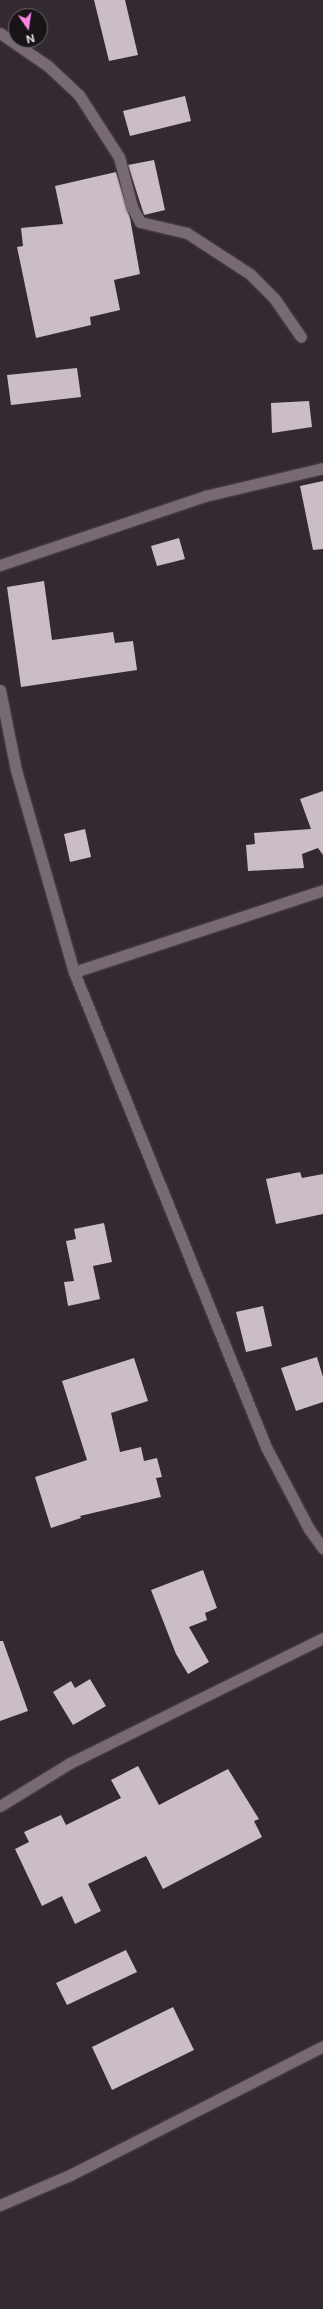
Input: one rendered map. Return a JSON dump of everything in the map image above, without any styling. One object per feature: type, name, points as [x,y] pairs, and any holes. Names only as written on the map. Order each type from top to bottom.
[{"type":"street","points":[[0,33],[48,66],[79,95],[119,157],[132,207],[140,222],[187,233],[250,274],[274,298],[301,338]]},
{"type":"street","points":[[0,565],[205,496],[323,468]]},
{"type":"street","points":[[0,690],[16,770],[74,972],[266,1447],[309,1529],[323,1548]]},
{"type":"street","points":[[74,972],[323,890]]},
{"type":"street","points":[[0,1806],[70,1763],[323,1638]]},
{"type":"street","points":[[0,2205],[70,2175],[323,2046]]},
{"type":"building","points":[[94,0],[125,0],[138,55],[109,61]]},
{"type":"building","points":[[185,96],[191,121],[130,136],[123,111]]},
{"type":"building","points":[[154,160],[165,210],[144,215],[128,165]]},
{"type":"building","points":[[116,172],[130,218],[140,274],[114,280],[120,310],[90,317],[91,325],[36,338],[17,247],[23,246],[21,228],[63,224],[55,186]]},
{"type":"building","points":[[77,368],[81,397],[11,405],[7,375]]},
{"type":"building","points":[[309,401],[312,427],[272,433],[271,403]]},
{"type":"building","points":[[323,481],[323,549],[313,550],[300,486]]},
{"type":"building","points":[[179,538],[185,559],[157,566],[151,546]]},
{"type":"building","points":[[44,581],[52,640],[113,632],[115,643],[133,641],[137,670],[21,687],[7,587]]},
{"type":"building","points":[[323,791],[323,855],[318,848],[302,854],[304,868],[248,871],[246,845],[255,844],[254,833],[311,829],[300,799]]},
{"type":"building","points":[[85,829],[91,857],[70,862],[64,834]]},
{"type":"building","points":[[300,1172],[302,1178],[323,1174],[323,1214],[276,1224],[266,1179]]},
{"type":"building","points":[[104,1223],[112,1262],[93,1266],[100,1299],[68,1306],[64,1282],[74,1281],[66,1241],[76,1239],[74,1229]]},
{"type":"building","points":[[263,1306],[272,1346],[246,1352],[236,1312]]},
{"type":"building","points":[[317,1357],[323,1377],[323,1402],[296,1411],[281,1368]]},
{"type":"building","points":[[134,1358],[148,1401],[111,1413],[120,1452],[141,1447],[144,1461],[157,1458],[162,1477],[156,1478],[161,1497],[80,1516],[81,1518],[51,1528],[35,1477],[87,1460],[62,1381]]},
{"type":"building","points":[[203,1570],[217,1608],[205,1613],[207,1620],[189,1627],[209,1662],[188,1674],[176,1654],[151,1590]]},
{"type":"building","points":[[0,1641],[3,1641],[28,1711],[0,1721]]},
{"type":"building","points":[[90,1679],[106,1706],[73,1725],[53,1692],[71,1681],[75,1688]]},
{"type":"building","points":[[138,1766],[159,1805],[228,1769],[259,1819],[254,1821],[262,1837],[163,1889],[146,1856],[88,1884],[101,1911],[75,1924],[62,1896],[42,1906],[15,1849],[29,1842],[24,1832],[61,1815],[66,1825],[121,1798],[111,1780]]},
{"type":"building","points":[[126,1950],[137,1972],[67,2005],[56,1983]]},
{"type":"building","points":[[173,2007],[194,2050],[112,2090],[92,2047]]}]
